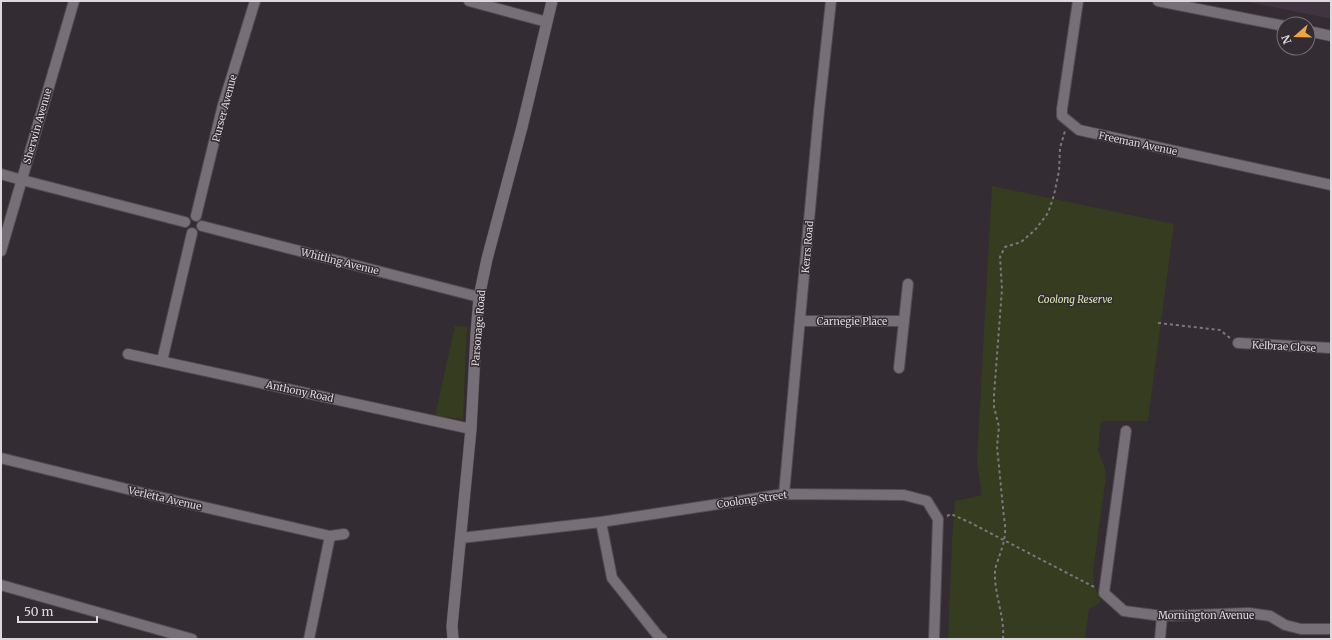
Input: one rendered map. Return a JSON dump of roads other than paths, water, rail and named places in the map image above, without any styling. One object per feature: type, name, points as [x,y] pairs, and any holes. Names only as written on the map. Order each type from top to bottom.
[{"type":"street","name":"Sherwin Avenue","points":[[1,251],[74,1]]},
{"type":"street","name":"Purser Avenue","points":[[196,216],[223,105],[255,1]]},
{"type":"street","points":[[469,1],[547,22]]},
{"type":"street","name":"Parsonage Road","points":[[453,639],[452,626],[471,429],[479,297],[487,259],[520,134],[552,1]]},
{"type":"street","name":"Kerrs Road","points":[[784,494],[819,111],[831,1]]},
{"type":"street","name":"Freeman Avenue","points":[[1078,1],[1062,116],[1079,130],[1331,185]]},
{"type":"street","points":[[1158,1],[1276,24]]},
{"type":"street","points":[[1316,33],[1331,36]]},
{"type":"street","points":[[1,174],[185,222]]},
{"type":"street","points":[[196,216],[201,219],[202,226],[199,231],[192,233],[186,229],[185,222],[190,217],[196,216]]},
{"type":"street","name":"Whitling Avenue","points":[[202,226],[479,297]]},
{"type":"street","points":[[162,361],[192,233]]},
{"type":"street","points":[[899,368],[908,284]]},
{"type":"street","name":"Carnegie Place","points":[[801,321],[904,321]]},
{"type":"street","name":"Kelbrae Close","points":[[1238,343],[1331,348]]},
{"type":"street","name":"Anthony Road","points":[[128,354],[471,429]]},
{"type":"street","name":"Mornington Avenue","points":[[1126,431],[1104,593],[1124,611],[1162,616],[1249,613],[1270,616],[1285,625],[1301,628],[1331,629]]},
{"type":"street","name":"Verletta Avenue","points":[[1,458],[330,536],[344,534]]},
{"type":"street","name":"Coolong Street","points":[[461,538],[601,522],[784,494],[904,495],[927,501],[938,519],[934,639]]},
{"type":"street","points":[[601,522],[612,578],[662,639]]},
{"type":"street","points":[[309,639],[330,536]]},
{"type":"street","points":[[1,585],[192,639]]},
{"type":"street","points":[[1160,639],[1162,616]]},
{"type":"park label","name":"Coolong Reserve","points":[[1075,299]]}]
